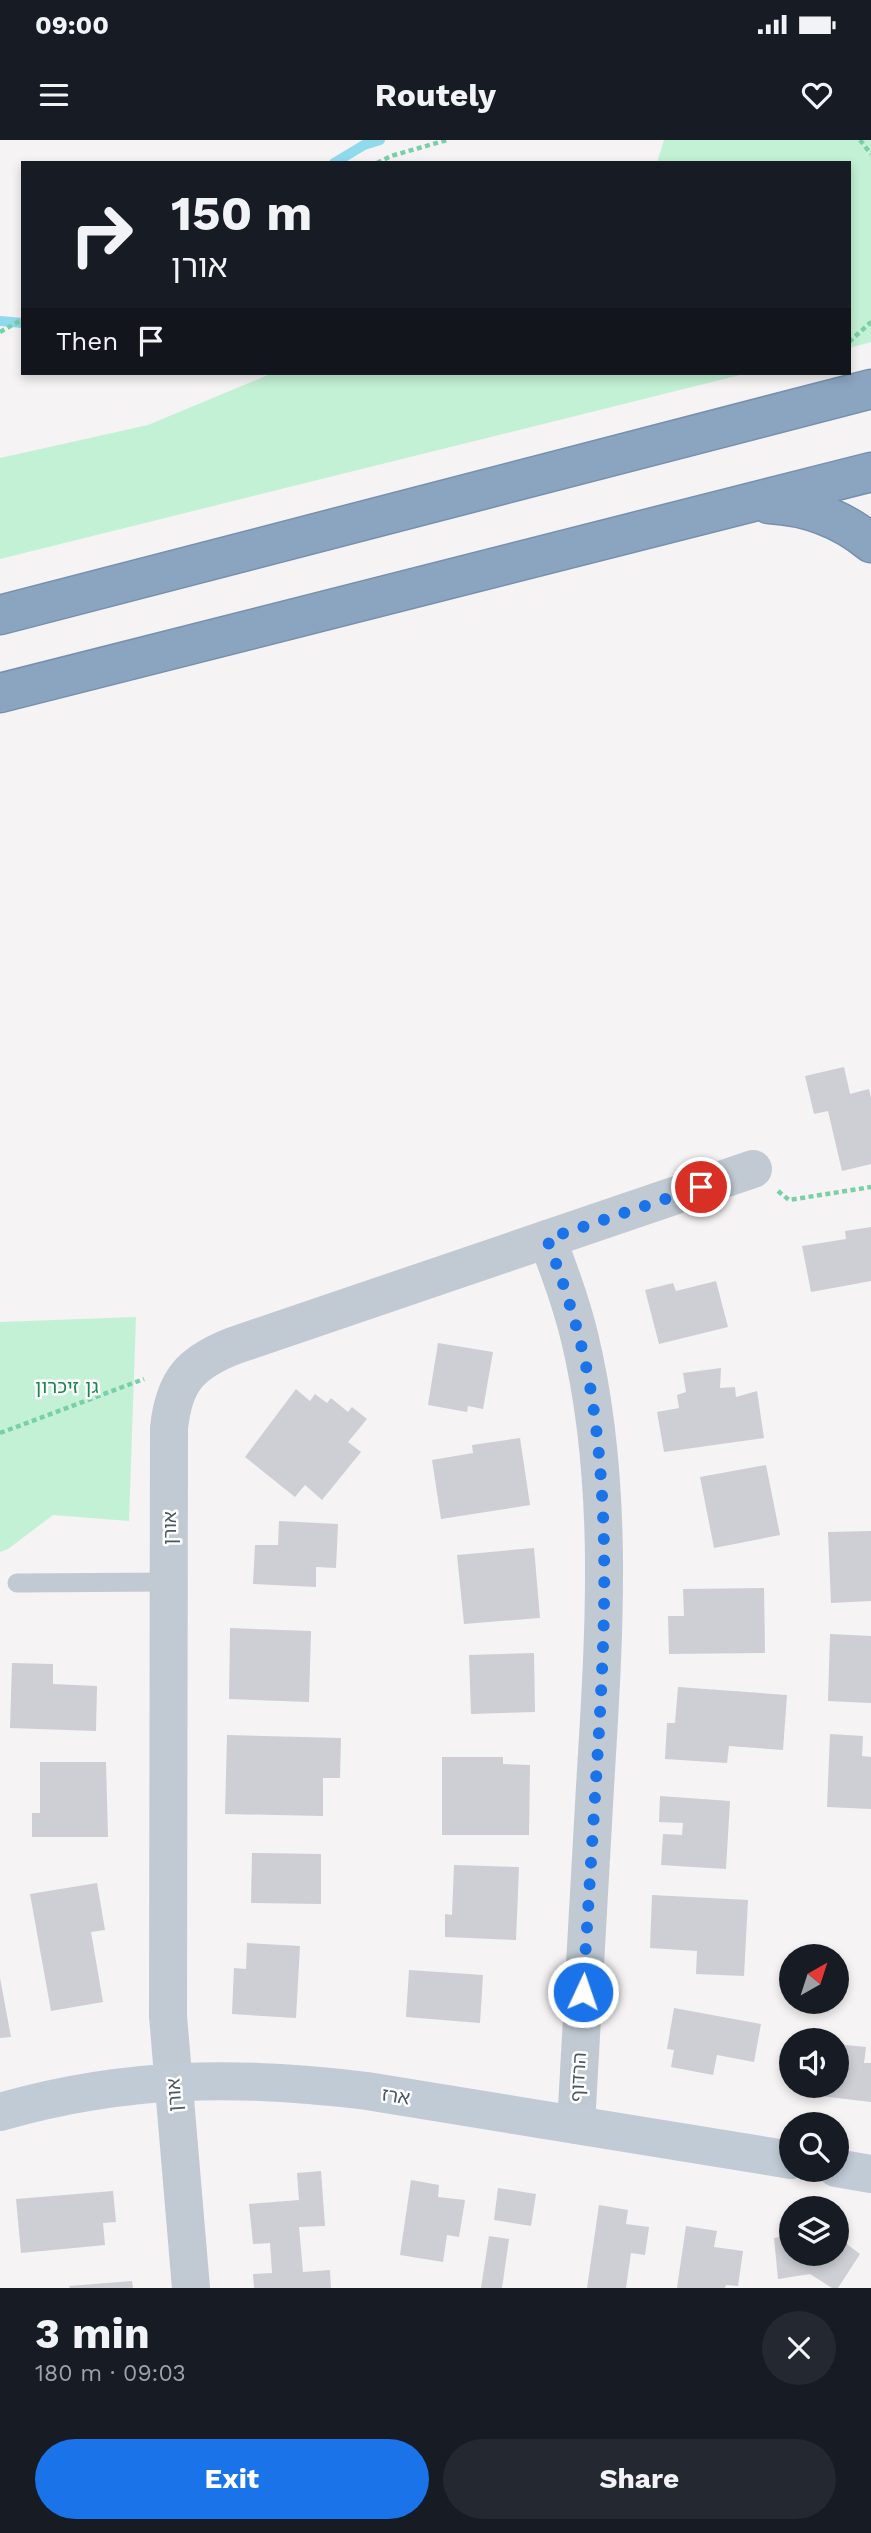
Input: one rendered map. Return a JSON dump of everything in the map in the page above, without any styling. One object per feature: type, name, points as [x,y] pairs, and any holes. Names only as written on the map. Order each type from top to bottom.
[{"type":"highway","points":[[0,615],[871,389]]},
{"type":"highway","points":[[0,693],[871,472]]},
{"type":"highway","points":[[749,503],[793,505],[827,516],[856,530],[871,543]]},
{"type":"street","points":[[186,1375],[205,1359],[233,1346],[752,1169]]},
{"type":"street","name":"הרדוף","points":[[547,1239],[566,1288],[591,1392],[603,1537],[604,1647],[576,2125]]},
{"type":"street","name":"אורן","points":[[186,1375],[174,1398],[169,1428],[168,2016],[191,2288]]},
{"type":"street","name":"ארז","points":[[0,2112],[93,2090],[173,2082],[229,2080],[311,2084],[779,2159]]},
{"type":"street","points":[[849,2170],[871,2174]]},
{"type":"lane","points":[[17,1583],[169,1582]]},
{"type":"path","points":[[381,161],[447,140]]},
{"type":"path","points":[[860,140],[871,154]]},
{"type":"path","points":[[0,332],[21,320]]},
{"type":"path","points":[[851,340],[871,322]]},
{"type":"path","points":[[752,1169],[789,1200],[871,1187]]},
{"type":"path","points":[[0,1433],[153,1376],[186,1375]]},
{"type":"green space","points":[[664,140],[871,140],[871,342],[851,347],[851,161],[658,161]]},
{"type":"green space","points":[[268,375],[740,375],[0,559],[0,458],[148,425]]},
{"type":"green space","name":"גן זיכרון","points":[[136,1317],[129,1521],[53,1515],[8,1549],[0,1552],[0,1322]]},
{"type":"building","points":[[844,1067],[850,1094],[869,1089],[871,1164],[842,1171],[828,1111],[814,1114],[805,1076]]},
{"type":"building","points":[[871,1227],[871,1281],[811,1292],[802,1246],[846,1239],[845,1231]]},
{"type":"building","points":[[716,1281],[728,1327],[659,1344],[645,1290],[673,1283],[676,1291]]},
{"type":"building","points":[[438,1343],[493,1352],[483,1409],[468,1406],[467,1412],[428,1405]]},
{"type":"building","points":[[721,1368],[720,1388],[735,1387],[736,1397],[757,1391],[764,1438],[664,1452],[657,1412],[679,1408],[677,1395],[686,1392],[683,1373]]},
{"type":"building","points":[[296,1389],[310,1401],[315,1394],[327,1403],[331,1398],[348,1412],[352,1407],[367,1419],[348,1442],[361,1452],[322,1500],[305,1485],[295,1497],[245,1457]]},
{"type":"building","points":[[520,1438],[530,1505],[441,1519],[432,1460],[473,1453],[472,1445]]},
{"type":"building","points":[[766,1465],[780,1535],[714,1548],[700,1477]]},
{"type":"building","points":[[279,1521],[338,1524],[336,1568],[316,1567],[316,1587],[253,1584],[255,1545],[278,1545]]},
{"type":"building","points":[[871,1531],[871,1601],[831,1603],[828,1532]]},
{"type":"building","points":[[534,1548],[540,1618],[464,1624],[457,1555]]},
{"type":"building","points":[[764,1588],[765,1653],[669,1654],[668,1616],[684,1616],[683,1589]]},
{"type":"building","points":[[230,1628],[311,1631],[309,1702],[229,1699]]},
{"type":"building","points":[[830,1634],[871,1636],[871,1703],[828,1701]]},
{"type":"building","points":[[534,1653],[535,1712],[471,1714],[469,1655]]},
{"type":"building","points":[[12,1663],[53,1664],[53,1684],[97,1686],[96,1731],[10,1728]]},
{"type":"building","points":[[678,1687],[787,1695],[783,1750],[729,1746],[727,1763],[665,1759],[667,1723],[675,1723]]},
{"type":"building","points":[[830,1734],[863,1736],[862,1756],[871,1757],[871,1809],[827,1807]]},
{"type":"building","points":[[227,1735],[341,1738],[340,1778],[323,1778],[323,1816],[225,1814]]},
{"type":"building","points":[[442,1757],[503,1757],[503,1764],[530,1765],[529,1835],[442,1835]]},
{"type":"building","points":[[40,1762],[106,1762],[108,1837],[32,1837],[32,1813],[40,1813]]},
{"type":"building","points":[[660,1796],[730,1801],[726,1869],[661,1865],[663,1834],[682,1835],[683,1823],[659,1822]]},
{"type":"building","points":[[252,1853],[321,1854],[321,1904],[251,1903]]},
{"type":"building","points":[[454,1865],[519,1867],[516,1940],[445,1937],[445,1914],[452,1915]]},
{"type":"building","points":[[97,1883],[105,1930],[91,1932],[103,2002],[51,2011],[30,1894]]},
{"type":"building","points":[[652,1895],[748,1900],[744,1976],[696,1974],[697,1951],[650,1948]]},
{"type":"building","points":[[247,1943],[300,1946],[296,2018],[232,2014],[234,1968],[246,1969]]},
{"type":"building","points":[[409,1970],[483,1975],[480,2023],[406,2017]]},
{"type":"building","points":[[0,1978],[11,2037],[0,2038]]},
{"type":"building","points":[[674,2008],[761,2024],[754,2062],[717,2055],[713,2075],[671,2067],[674,2050],[667,2049]]},
{"type":"building","points":[[849,2045],[866,2047],[864,2063],[871,2063],[871,2102],[837,2098],[849,2098]]},
{"type":"building","points":[[321,2171],[325,2226],[299,2227],[303,2272],[330,2270],[331,2288],[254,2288],[253,2274],[272,2273],[270,2243],[253,2244],[249,2204],[299,2200],[297,2173]]},
{"type":"building","points":[[411,2180],[439,2185],[438,2197],[465,2200],[459,2237],[447,2235],[443,2262],[400,2255]]},
{"type":"building","points":[[498,2188],[536,2194],[531,2226],[494,2220]]},
{"type":"building","points":[[113,2191],[116,2222],[103,2223],[105,2245],[21,2253],[16,2199]]},
{"type":"building","points":[[599,2205],[628,2210],[626,2224],[649,2227],[645,2255],[631,2253],[626,2288],[587,2288]]},
{"type":"building","points":[[686,2226],[717,2231],[714,2247],[743,2251],[738,2286],[677,2288]]},
{"type":"building","points":[[489,2236],[509,2239],[502,2288],[481,2288]]},
{"type":"building","points":[[779,2237],[779,2266],[849,2266],[849,2246],[860,2254],[838,2288],[832,2288],[810,2274],[778,2279],[774,2238]]},
{"type":"building","points":[[132,2281],[133,2288],[69,2286]]},
{"type":"waterway","points":[[337,161],[364,145],[380,140]]},
{"type":"waterway","points":[[0,321],[21,323]]},
{"type":"route","points":[[583,1992],[604,1647],[602,1499],[591,1392],[566,1288],[547,1239],[701,1187]]}]
